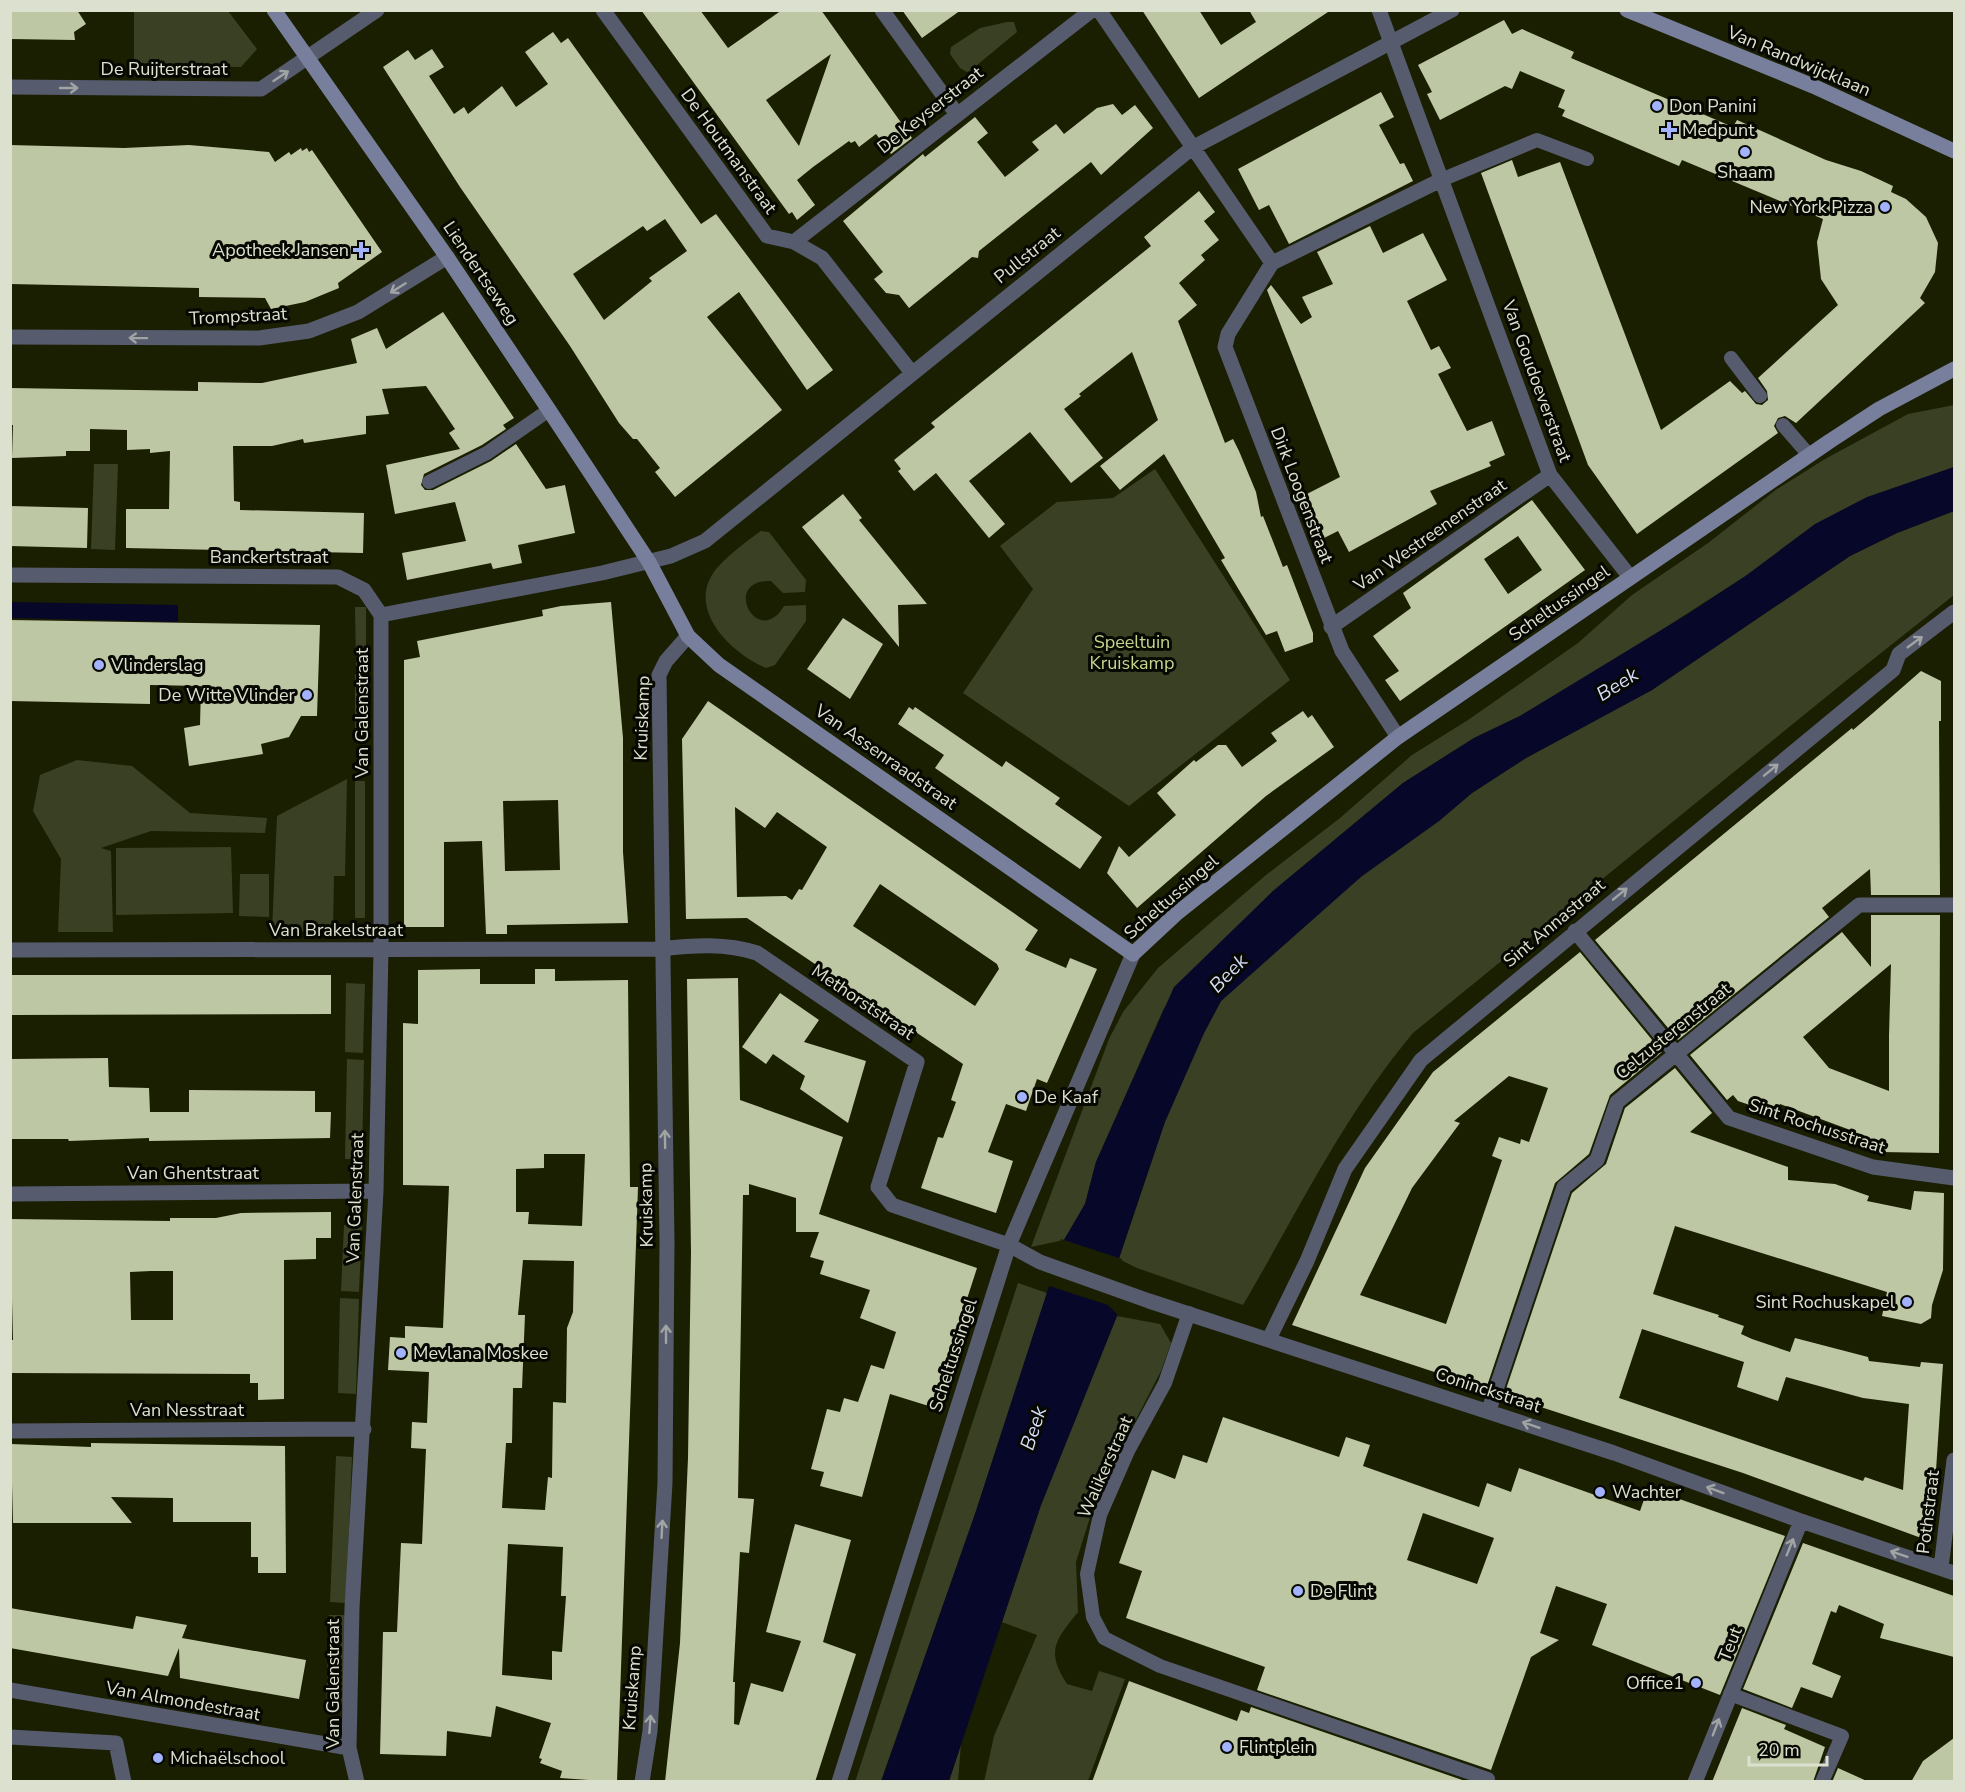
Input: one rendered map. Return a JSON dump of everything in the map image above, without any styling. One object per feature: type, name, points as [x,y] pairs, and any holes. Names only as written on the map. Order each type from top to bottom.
[{"type":"street","name":"Liendertseweg","points":[[274,10],[447,257],[649,562]]},
{"type":"street","name":"De Ruijterstraat","points":[[10,87],[261,89],[377,10]]},
{"type":"street","points":[[882,10],[956,113]]},
{"type":"street","name":"De Keyserstraat","points":[[794,242],[956,113],[1092,10]]},
{"type":"street","points":[[1099,10],[1272,263],[1441,180]]},
{"type":"street","name":"Van Goudoeverstraat","points":[[1379,10],[1550,475],[1630,577]]},
{"type":"street","name":"Pullstraat","points":[[649,562],[671,556],[705,541],[1192,147],[1452,10]]},
{"type":"street","name":"Van Randwijcklaan","points":[[1627,10],[1813,86],[1954,151]]},
{"type":"street","name":"De Houtmanstraat","points":[[605,11],[767,236],[794,242],[822,258],[912,373]]},
{"type":"street","name":"Trompstraat","points":[[10,337],[259,338],[309,331],[358,312],[447,257]]},
{"type":"street","name":"Dirk Loogenstraat","points":[[1272,263],[1228,334],[1225,347],[1331,627],[1342,651],[1398,737]]},
{"type":"street","name":"Scheltussingel","points":[[839,1782],[1009,1245],[1133,954],[1176,914],[1398,737],[1809,455],[1879,409],[1954,369]]},
{"type":"street","name":"Van Westreenenstraat","points":[[1331,627],[1550,475]]},
{"type":"street","points":[[381,615],[649,562]]},
{"type":"street","name":"Van Assenraadstraat","points":[[649,562],[688,636],[719,665],[1133,954]]},
{"type":"street","name":"Banckertstraat","points":[[10,575],[338,577],[364,590],[381,615]]},
{"type":"street","points":[[1952,614],[1954,631]]},
{"type":"street","name":"Sint Annastraat","points":[[1269,1339],[1307,1261],[1345,1169],[1421,1060],[1893,670],[1899,654],[1952,614]]},
{"type":"street","name":"Van Galenstraat","points":[[357,1782],[349,1748],[352,1608],[376,1191],[381,950],[381,615]]},
{"type":"street","name":"Kruiskamp","points":[[642,1782],[650,1731],[665,1483],[666,1243],[659,675],[666,661],[688,636]]},
{"type":"street","name":"Celzusterenstraat","points":[[1489,1410],[1563,1186],[1597,1160],[1617,1102],[1859,905],[1954,905]]},
{"type":"street","name":"Sint Rochusstraat","points":[[1575,931],[1729,1118],[1873,1167],[1954,1178]]},
{"type":"street","name":"Methorststraat","points":[[661,949],[696,945],[740,948],[757,953],[917,1062],[878,1187],[892,1205],[1009,1245]]},
{"type":"street","name":"Van Brakelstraat","points":[[10,950],[661,949]]},
{"type":"street","name":"Van Ghentstraat","points":[[10,1194],[376,1191]]},
{"type":"street","name":"Coninckstraat","points":[[1009,1245],[1040,1262],[1128,1293],[1489,1410],[1801,1521],[1948,1570]]},
{"type":"street","name":"Van Nesstraat","points":[[10,1431],[364,1429]]},
{"type":"street","name":"Pothstraat","points":[[1948,1570],[1954,1460]]},
{"type":"street","name":"Teut","points":[[1695,1782],[1801,1521]]},
{"type":"street","name":"Van Almondestraat","points":[[10,1690],[349,1748]]},
{"type":"street","points":[[10,1737],[116,1743],[124,1782]]},
{"type":"lane","points":[[1441,180],[1537,140],[1587,159]]},
{"type":"lane","points":[[1731,358],[1760,396]]},
{"type":"lane","points":[[429,482],[488,453],[549,410]]},
{"type":"lane","points":[[1783,425],[1809,455]]},
{"type":"lane","name":"Walikerstraat","points":[[1189,1313],[1165,1383],[1128,1451],[1100,1515],[1087,1574],[1093,1617],[1104,1638],[1160,1666],[1488,1779]]},
{"type":"lane","points":[[1730,1694],[1842,1736],[1822,1782]]},
{"type":"green space","points":[[134,11],[228,11],[257,49],[241,67],[134,66]]},
{"type":"green space","points":[[1014,22],[1017,32],[971,70],[967,72],[960,68],[950,54],[951,47],[980,28]]},
{"type":"green space","points":[[1954,405],[1954,467],[1932,475],[1744,577],[1604,667],[1520,716],[1474,738],[1403,783],[1273,891],[1164,1008],[1096,1162],[1085,1204],[1064,1240],[1031,1247],[1109,1039],[1123,1012],[1158,968],[1266,875],[1340,818],[1412,755],[1468,720],[1578,643],[1632,595],[1708,543],[1777,489],[1825,459],[1908,414]]},
{"type":"green space","points":[[94,464],[118,464],[115,550],[91,549]]},
{"type":"green space","name":"Speeltuin Kruiskamp","points":[[1155,469],[1290,680],[1129,806],[963,693],[1033,589],[1000,546],[1057,502],[1113,498]]},
{"type":"green space","points":[[1954,511],[1954,595],[1413,1033],[1388,1064],[1343,1131],[1243,1305],[1137,1268],[1119,1259],[1165,1121],[1204,1033],[1221,1001],[1327,906],[1362,876],[1439,821],[1472,793],[1526,758],[1652,690],[1850,556],[1897,533]]},
{"type":"green space","points":[[761,531],[769,532],[806,580],[805,592],[783,593],[771,581],[756,583],[748,590],[746,600],[749,609],[755,617],[764,620],[774,617],[784,606],[806,605],[806,621],[775,665],[766,668],[753,662],[728,642],[710,617],[706,604],[706,589],[712,575],[734,552]]},
{"type":"green space","points":[[355,607],[366,607],[366,666],[356,666]]},
{"type":"green space","points":[[355,674],[367,674],[367,732],[355,732]]},
{"type":"green space","points":[[77,760],[132,766],[190,813],[267,818],[265,833],[151,831],[101,848],[111,851],[113,932],[58,932],[61,859],[33,811],[40,775]]},
{"type":"green space","points":[[347,779],[345,876],[334,876],[333,932],[272,931],[277,816]]},
{"type":"green space","points":[[355,781],[365,781],[365,918],[355,918]]},
{"type":"green space","points":[[231,847],[233,913],[116,915],[116,848]]},
{"type":"green space","points":[[240,874],[269,874],[269,917],[239,916]]},
{"type":"green space","points":[[346,983],[365,984],[363,1053],[345,1052]]},
{"type":"green space","points":[[347,1059],[364,1060],[362,1159],[345,1159]]},
{"type":"green space","points":[[344,1225],[362,1226],[359,1292],[341,1291]]},
{"type":"green space","points":[[1018,1283],[1047,1293],[975,1514],[881,1781],[855,1782]]},
{"type":"green space","points":[[340,1298],[359,1299],[356,1394],[338,1393]]},
{"type":"green space","points":[[1117,1316],[1160,1324],[1171,1343],[1161,1371],[1097,1495],[1076,1562],[1078,1612],[1059,1638],[1055,1654],[1060,1672],[1067,1684],[1092,1691],[1099,1671],[1125,1679],[1088,1781],[984,1782],[994,1736],[1037,1635],[1002,1622],[1041,1505]]},
{"type":"green space","points":[[336,1456],[352,1457],[346,1603],[330,1602]]},
{"type":"green space","points":[[329,1615],[346,1615],[343,1708],[326,1708]]},
{"type":"green space","points":[[961,1744],[958,1781],[949,1781]]},
{"type":"water","name":"Beek","points":[[1954,467],[1954,511],[1897,533],[1850,556],[1652,690],[1526,758],[1472,793],[1439,821],[1362,876],[1221,1001],[1204,1033],[1165,1122],[1119,1258],[1117,1316],[1041,1505],[949,1781],[881,1782],[975,1514],[1064,1240],[1085,1204],[1096,1162],[1174,987],[1273,891],[1403,783],[1474,738],[1520,716],[1686,615],[1744,577],[1815,524],[1867,497]]},
{"type":"water","points":[[11,602],[178,605],[178,622],[11,618]]},
{"type":"pier","points":[[1061,1239],[1122,1259],[1118,1321],[1118,1315],[1108,1305],[1046,1285]]},
{"type":"building","points":[[10,10],[77,10],[86,24],[74,32],[75,40],[10,39]]},
{"type":"building","points":[[641,10],[700,10],[728,48],[782,10],[821,10],[912,138],[891,154],[876,134],[859,147],[855,141],[851,143],[849,141],[797,180],[815,205],[797,220],[792,212],[789,214]],"holes":[[[831,54],[799,146],[766,100]]]},
{"type":"building","points":[[902,10],[961,10],[922,38]]},
{"type":"building","points":[[1142,10],[1199,10],[1221,45],[1256,22],[1249,10],[1331,10],[1199,98]]},
{"type":"building","points":[[1504,20],[1512,34],[1522,29],[1574,52],[1571,58],[1733,127],[1737,120],[1826,160],[1861,171],[1893,186],[1891,192],[1906,199],[1926,217],[1938,243],[1935,272],[1920,298],[1925,303],[1796,423],[1785,416],[1778,418],[1774,426],[1778,433],[1637,534],[1588,465],[1481,173],[1512,160],[1518,177],[1560,162],[1661,430],[1730,381],[1742,393],[1745,391],[1756,404],[1762,405],[1768,400],[1767,391],[1758,378],[1838,305],[1821,279],[1817,242],[1823,219],[1682,160],[1679,166],[1562,116],[1565,110],[1558,107],[1565,90],[1520,71],[1512,89],[1505,86],[1440,120],[1427,94],[1432,92],[1418,65]]},
{"type":"building","points":[[553,32],[561,43],[568,38],[701,224],[716,214],[833,370],[807,390],[739,292],[707,317],[782,410],[675,497],[655,472],[660,468],[637,439],[633,439],[619,423],[570,346],[460,187],[383,67],[408,50],[415,60],[432,49],[444,67],[429,76],[454,114],[464,107],[468,114],[502,86],[516,107],[548,84],[525,52]],"holes":[[[665,219],[687,251],[649,278],[652,281],[604,320],[573,274],[643,226],[647,231]]]},
{"type":"building","points":[[1381,92],[1394,117],[1379,125],[1400,164],[1404,163],[1413,181],[1289,244],[1269,205],[1259,210],[1238,169]]},
{"type":"building","points":[[1113,104],[1122,115],[1135,105],[1153,128],[1101,175],[1091,162],[979,251],[978,258],[972,257],[909,308],[899,295],[886,293],[874,279],[883,272],[843,221],[923,154],[925,157],[975,117],[988,133],[977,142],[1005,177],[1039,150],[1032,142],[1056,124],[1064,134],[1097,108]]},
{"type":"building","points":[[10,145],[124,148],[189,145],[269,152],[275,162],[289,152],[291,155],[301,148],[302,151],[307,148],[309,152],[312,150],[382,252],[338,283],[339,288],[305,302],[271,309],[265,298],[199,297],[199,288],[10,284]]},
{"type":"building","points":[[1199,191],[1215,212],[1204,221],[1219,240],[1201,255],[1205,260],[1179,283],[1197,305],[1178,321],[1225,443],[1233,439],[1239,451],[1256,492],[1261,517],[1263,516],[1283,567],[1287,565],[1313,633],[1313,642],[1285,652],[1277,631],[1266,635],[1221,560],[1225,558],[1164,454],[1120,490],[1100,466],[1158,420],[1132,352],[1079,394],[1081,396],[1064,409],[1103,458],[1071,483],[1030,432],[969,481],[1005,524],[989,538],[936,473],[914,491],[898,471],[901,469],[894,460],[935,427],[931,423],[1151,246],[1144,237]]},
{"type":"building","points":[[1370,226],[1383,253],[1423,233],[1447,280],[1407,301],[1431,350],[1439,346],[1451,368],[1438,374],[1467,431],[1492,421],[1505,455],[1489,462],[1491,466],[1430,491],[1437,504],[1349,552],[1338,531],[1324,538],[1303,496],[1340,477],[1267,290],[1271,285],[1301,324],[1312,317],[1302,297],[1333,284],[1317,252]]},
{"type":"building","points":[[443,312],[514,418],[503,425],[506,429],[482,445],[424,474],[421,485],[425,490],[433,490],[491,461],[516,444],[546,489],[565,485],[575,533],[518,545],[522,563],[493,569],[491,563],[407,580],[402,553],[466,541],[455,502],[395,514],[386,465],[460,449],[449,433],[455,429],[426,386],[382,389],[389,414],[366,416],[366,434],[304,443],[303,439],[272,446],[233,446],[234,501],[240,502],[240,510],[364,513],[363,553],[126,548],[126,509],[169,509],[170,451],[150,453],[150,449],[127,450],[127,430],[90,429],[90,451],[66,451],[66,456],[12,458],[13,425],[10,425],[10,388],[198,391],[198,382],[262,383],[357,363],[351,339],[377,328],[386,349]]},
{"type":"building","points":[[843,494],[862,518],[859,520],[927,604],[898,605],[899,647],[802,527]]},
{"type":"building","points":[[1532,500],[1585,570],[1400,701],[1385,680],[1399,671],[1373,636],[1411,608],[1403,593]],"holes":[[[1518,536],[1542,570],[1508,594],[1484,559]]]},
{"type":"building","points":[[10,506],[88,508],[87,548],[10,546]]},
{"type":"building","points":[[611,602],[623,738],[623,852],[628,923],[507,925],[507,934],[486,934],[482,841],[444,842],[444,927],[404,927],[404,660],[420,657],[417,641],[543,616],[542,610]],"holes":[[[558,800],[560,870],[505,871],[503,801]]]},
{"type":"building","points":[[843,618],[883,644],[850,699],[807,669]]},
{"type":"building","points":[[10,620],[320,625],[317,716],[301,716],[289,737],[261,744],[263,754],[189,766],[184,728],[200,725],[201,686],[150,685],[150,704],[10,701]]},
{"type":"building","points":[[1921,671],[1941,681],[1941,721],[1939,721],[1940,895],[1871,895],[1870,869],[1822,908],[1829,917],[1678,1040],[1595,940],[1852,728],[1853,730]]},
{"type":"building","points":[[708,701],[1038,930],[1025,950],[1066,968],[1070,958],[1097,969],[1047,1083],[1037,1079],[1026,1111],[1006,1104],[988,1152],[1013,1161],[996,1213],[921,1188],[938,1137],[943,1138],[956,1102],[951,1100],[963,1064],[747,918],[686,919],[682,739]],"holes":[[[735,807],[765,828],[777,812],[827,847],[802,890],[799,889],[792,900],[786,896],[737,897]],[[880,884],[997,964],[999,969],[975,1006],[853,926]]]},
{"type":"building","points":[[909,707],[913,710],[915,707],[1002,767],[1006,761],[1060,798],[1055,804],[1102,837],[1080,869],[935,768],[944,755],[898,724]]},
{"type":"building","points":[[1303,711],[1308,718],[1312,715],[1334,747],[1266,796],[1137,908],[1107,873],[1119,846],[1129,857],[1176,815],[1157,793],[1194,760],[1196,762],[1218,745],[1226,745],[1242,767],[1277,741],[1271,733]]},
{"type":"building","points":[[1871,915],[1940,915],[1939,1153],[1882,1152],[1850,1141],[1853,1131],[1780,1104],[1776,1114],[1738,1101],[1733,1095],[1727,1100],[1690,1055],[1842,932],[1871,967]],"holes":[[[1891,964],[1889,1091],[1829,1068],[1803,1037]]]},
{"type":"building","points":[[1580,952],[1662,1052],[1610,1095],[1589,1154],[1555,1183],[1486,1389],[1292,1325],[1365,1168],[1433,1072]],"holes":[[[1509,1076],[1548,1088],[1529,1142],[1521,1139],[1520,1144],[1499,1137],[1492,1156],[1502,1160],[1446,1324],[1360,1295],[1412,1188],[1460,1123],[1454,1121]]]},
{"type":"building","points":[[480,969],[480,984],[535,984],[535,969],[555,969],[555,981],[628,980],[630,1187],[638,1187],[617,1782],[560,1778],[562,1771],[540,1763],[542,1759],[539,1758],[551,1723],[496,1706],[491,1737],[447,1731],[446,1756],[380,1754],[383,1632],[397,1632],[401,1543],[422,1544],[426,1449],[411,1448],[412,1422],[427,1423],[429,1372],[388,1370],[390,1337],[405,1338],[405,1326],[443,1328],[449,1186],[403,1185],[403,1023],[418,1024],[418,970]],"holes":[[[544,1154],[585,1154],[582,1226],[528,1224],[529,1212],[516,1212],[516,1169],[544,1168]],[[523,1260],[574,1261],[573,1312],[567,1328],[566,1403],[553,1402],[552,1478],[548,1477],[545,1510],[502,1508],[506,1443],[512,1443],[513,1388],[522,1388],[525,1315],[518,1315]],[[508,1544],[563,1547],[561,1596],[566,1596],[562,1652],[552,1651],[552,1680],[502,1675]]]},
{"type":"building","points":[[10,975],[331,975],[331,1014],[10,1015]]},
{"type":"building","points":[[738,978],[740,1100],[843,1137],[819,1214],[977,1268],[932,1407],[890,1394],[862,1497],[820,1486],[824,1472],[811,1469],[827,1409],[840,1412],[844,1398],[858,1402],[871,1365],[884,1369],[896,1332],[860,1318],[870,1290],[820,1274],[824,1261],[810,1257],[819,1232],[796,1232],[796,1198],[749,1184],[749,1195],[743,1195],[738,1498],[754,1499],[749,1553],[740,1552],[733,1682],[735,1682],[734,1724],[739,1725],[751,1683],[783,1692],[801,1641],[766,1632],[795,1524],[851,1540],[823,1642],[856,1654],[815,1782],[665,1782],[680,1643],[688,1458],[691,1252],[687,979]]},
{"type":"building","points":[[780,993],[819,1020],[804,1042],[866,1061],[848,1123],[800,1089],[805,1076],[773,1054],[766,1064],[742,1047]]},
{"type":"building","points":[[108,1058],[109,1087],[149,1088],[150,1112],[189,1112],[189,1090],[315,1091],[315,1112],[331,1112],[330,1138],[149,1141],[149,1138],[69,1141],[68,1139],[11,1139],[10,1059]]},
{"type":"building","points":[[1675,1068],[1712,1113],[1690,1132],[1788,1167],[1788,1180],[1835,1184],[1869,1196],[1867,1201],[1911,1210],[1914,1191],[1944,1193],[1943,1270],[1932,1305],[1931,1318],[1921,1324],[1882,1316],[1887,1292],[1675,1226],[1653,1294],[1719,1315],[1718,1317],[1744,1326],[1741,1334],[1790,1352],[1795,1338],[1868,1357],[1869,1361],[1920,1367],[1921,1362],[1943,1364],[1934,1501],[1924,1539],[1743,1473],[1504,1395],[1572,1193],[1606,1164],[1625,1108]],"holes":[[[1642,1329],[1744,1362],[1737,1387],[1778,1401],[1786,1377],[1863,1398],[1909,1404],[1903,1490],[1865,1477],[1863,1481],[1619,1398]]]},
{"type":"building","points":[[331,1212],[331,1238],[316,1238],[316,1259],[284,1260],[284,1399],[258,1400],[258,1383],[250,1383],[250,1374],[10,1373],[10,1340],[13,1340],[10,1219],[170,1221],[170,1218],[216,1218],[241,1213]],"holes":[[[173,1271],[173,1320],[131,1320],[130,1272]]]},
{"type":"building","name":"De Flint","points":[[1223,1417],[1339,1457],[1346,1437],[1370,1445],[1363,1466],[1479,1507],[1487,1483],[1511,1492],[1519,1468],[1640,1511],[1648,1488],[1785,1536],[1720,1695],[1592,1645],[1607,1604],[1556,1586],[1540,1633],[1559,1640],[1531,1657],[1491,1770],[1257,1690],[1265,1667],[1126,1618],[1142,1571],[1119,1563],[1152,1470],[1175,1479],[1183,1455],[1207,1463]],"holes":[[[1423,1513],[1494,1538],[1477,1584],[1407,1560]]]},
{"type":"building","points":[[91,1443],[285,1446],[286,1573],[258,1573],[258,1557],[251,1557],[251,1522],[173,1522],[173,1498],[111,1497],[132,1523],[13,1523],[11,1444],[91,1447]]},
{"type":"building","points":[[1803,1543],[1954,1596],[1954,1657],[1880,1638],[1884,1624],[1839,1605],[1836,1613],[1831,1611],[1812,1664],[1841,1676],[1832,1698],[1801,1687],[1792,1708],[1743,1689]]},
{"type":"building","points":[[10,1608],[133,1629],[136,1616],[187,1625],[182,1638],[306,1660],[299,1699],[180,1678],[179,1648],[168,1676],[10,1648]]},
{"type":"building","name":"Flintplein","points":[[1129,1681],[1237,1721],[1241,1710],[1249,1713],[1251,1707],[1468,1782],[1092,1782]]},
{"type":"building","points":[[1742,1708],[1786,1725],[1784,1729],[1825,1747],[1813,1782],[1712,1782]]},
{"type":"building","points":[[1954,1738],[1954,1782],[1911,1782],[1923,1761]]},
{"type":"building","points":[[1838,1768],[1869,1782],[1832,1782]]},
{"type":"place","name":"Don Panini","points":[[1657,106]]},
{"type":"place","name":"Medpunt","points":[[1669,130]]},
{"type":"place","name":"Shaam","points":[[1745,152]]},
{"type":"place","name":"New York Pizza","points":[[1885,207]]},
{"type":"place","name":"Apotheek Jansen","points":[[361,250]]},
{"type":"place","name":"Vlinderslag","points":[[99,665]]},
{"type":"place","name":"De Witte Vlinder","points":[[307,695]]},
{"type":"place","name":"De Kaaf","points":[[1022,1097]]},
{"type":"place","name":"Sint Rochuskapel","points":[[1907,1302]]},
{"type":"place","name":"Mevlana Moskee","points":[[401,1353]]},
{"type":"place","name":"Wachter","points":[[1600,1492]]},
{"type":"place","name":"De Flint","points":[[1298,1591]]},
{"type":"place","name":"Office1","points":[[1696,1683]]},
{"type":"place","name":"Flintplein","points":[[1227,1747]]},
{"type":"place","name":"Michaëlschool","points":[[158,1758]]}]
